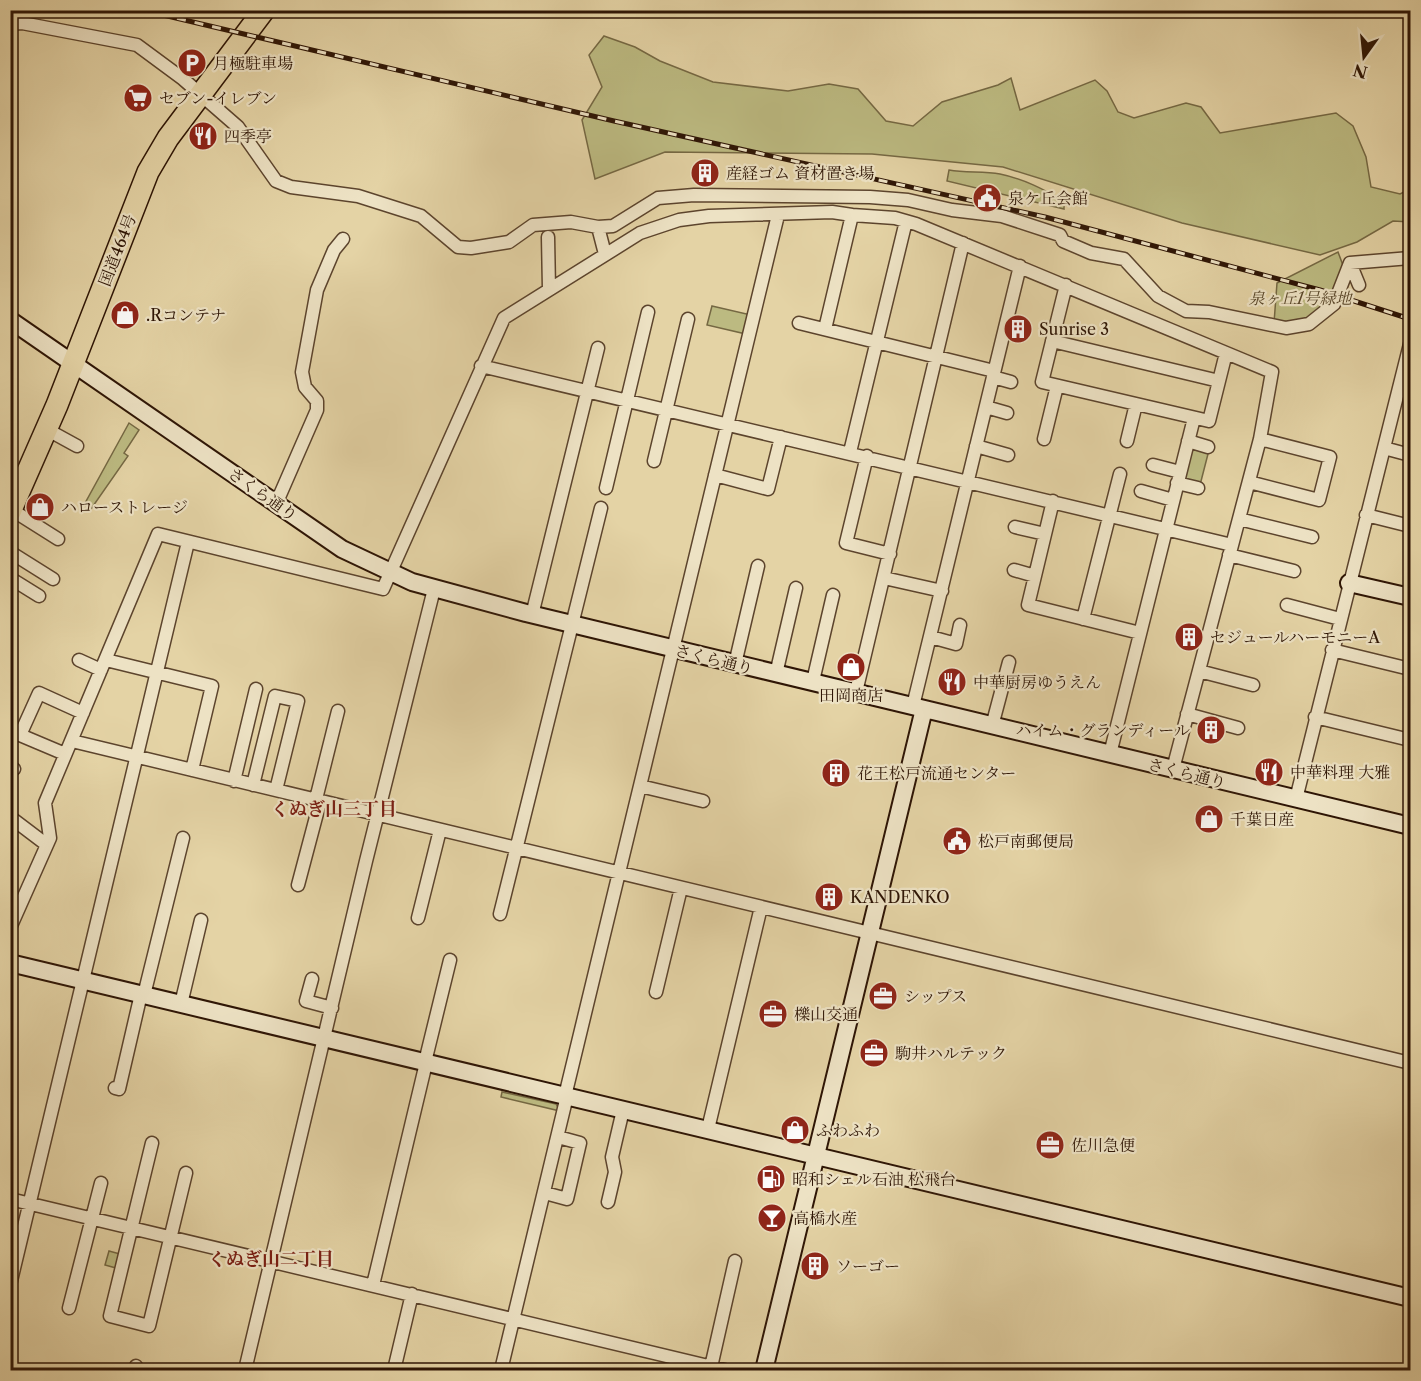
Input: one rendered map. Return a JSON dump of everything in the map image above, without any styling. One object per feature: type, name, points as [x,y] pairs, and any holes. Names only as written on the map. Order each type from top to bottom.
[{"type":"highway","name":"国道464号","points":[[11,511],[73,364],[141,187],[168,138],[264,10]]},
{"type":"street","points":[[10,24],[22,23],[137,45],[238,127],[276,181],[282,185],[358,196],[422,216],[458,247],[471,248],[509,242],[533,225],[572,222],[598,227],[613,226],[658,198],[694,195],[870,197],[908,200],[952,210],[1002,216],[1030,224],[1060,235],[1063,241],[1091,253],[1124,259],[1158,296],[1186,311],[1209,312],[1286,328],[1309,324],[1334,304],[1350,262]]},
{"type":"street","points":[[10,928],[50,838],[45,802],[158,534],[383,589],[504,318],[640,233],[680,220],[709,216],[832,212],[906,221],[1020,266],[1272,372],[1260,440],[1173,769]]},
{"type":"street","points":[[825,329],[852,214]]},
{"type":"street","points":[[501,1371],[778,215]]},
{"type":"street","points":[[850,452],[906,221]]},
{"type":"street","points":[[598,227],[605,254]]},
{"type":"street","points":[[548,237],[549,289]]},
{"type":"street","points":[[276,504],[317,410],[317,401],[302,382],[302,372],[317,290],[334,250],[342,239]]},
{"type":"street","points":[[856,692],[963,243]]},
{"type":"street","points":[[1350,262],[1410,258]]},
{"type":"street","points":[[1350,262],[1359,285]]},
{"type":"street","points":[[764,1371],[870,933],[919,708],[931,638],[1020,266]]},
{"type":"street","points":[[1066,285],[1042,382],[1209,421],[1226,352]]},
{"type":"street","points":[[606,488],[648,312]]},
{"type":"street","points":[[654,460],[688,319]]},
{"type":"street","name":"さくら通り","points":[[10,320],[342,549],[389,573],[434,589],[532,615],[1410,826]]},
{"type":"street","points":[[799,323],[936,357],[994,374],[1011,382]]},
{"type":"street","points":[[1052,341],[1219,381]]},
{"type":"street","points":[[1296,799],[1410,344]]},
{"type":"street","points":[[532,615],[598,348]]},
{"type":"street","points":[[481,366],[867,456],[1166,529],[1294,571]]},
{"type":"street","points":[[1044,439],[1057,386]]},
{"type":"street","points":[[1127,441],[1136,404]]},
{"type":"street","points":[[986,407],[1007,413]]},
{"type":"street","points":[[1110,754],[1194,418]]},
{"type":"street","points":[[46,429],[77,446]]},
{"type":"street","points":[[715,475],[768,489],[781,437]]},
{"type":"street","points":[[1249,482],[1319,500],[1330,457],[1260,440]]},
{"type":"street","points":[[1188,441],[1208,447]]},
{"type":"street","points":[[976,446],[1008,455]]},
{"type":"street","points":[[1383,448],[1410,455]]},
{"type":"street","points":[[867,456],[846,543],[890,554]]},
{"type":"street","points":[[1153,465],[1198,488]]},
{"type":"street","points":[[1083,619],[1120,474]]},
{"type":"street","points":[[1141,491],[1173,500]]},
{"type":"street","points":[[1053,501],[1028,605],[1140,633]]},
{"type":"street","points":[[500,914],[601,508]]},
{"type":"street","points":[[11,511],[54,532]]},
{"type":"street","points":[[1366,515],[1410,526]]},
{"type":"street","points":[[1239,519],[1312,537]]},
{"type":"street","points":[[1015,526],[1045,534]]},
{"type":"street","points":[[10,1285],[188,542]]},
{"type":"street","points":[[10,552],[53,579]]},
{"type":"street","points":[[735,664],[758,566]]},
{"type":"street","points":[[1014,570],[1035,576]]},
{"type":"street","points":[[10,578],[39,596]]},
{"type":"street","points":[[884,578],[942,591]]},
{"type":"street","points":[[1349,583],[1410,597]]},
{"type":"street","points":[[776,674],[796,588]]},
{"type":"street","points":[[246,1371],[377,815],[434,589]]},
{"type":"street","points":[[813,681],[833,595]]},
{"type":"street","points":[[1287,605],[1340,619]]},
{"type":"street","points":[[931,638],[956,644],[960,626]]},
{"type":"street","points":[[1332,650],[1410,669]]},
{"type":"street","points":[[79,660],[157,673],[212,686],[192,770]]},
{"type":"street","points":[[992,726],[1009,662]]},
{"type":"street","points":[[1199,671],[1253,685]]},
{"type":"street","points":[[234,781],[256,689]]},
{"type":"street","points":[[64,754],[20,735],[39,693],[83,713]]},
{"type":"street","points":[[253,784],[275,696],[298,701],[276,790]]},
{"type":"street","points":[[298,885],[338,711]]},
{"type":"street","points":[[1187,714],[1238,728]]},
{"type":"street","points":[[1315,717],[1410,740]]},
{"type":"street","points":[[72,741],[1410,1063]]},
{"type":"street","points":[[640,786],[703,801]]},
{"type":"street","points":[[10,817],[47,845]]},
{"type":"street","points":[[418,918],[440,830]]},
{"type":"street","points":[[116,1088],[119,1089],[183,838]]},
{"type":"street","points":[[656,992],[681,888]]},
{"type":"street","points":[[708,1129],[760,907]]},
{"type":"street","points":[[181,1004],[201,920]]},
{"type":"street","points":[[373,1285],[450,960]]},
{"type":"street","points":[[10,963],[1410,1298]]},
{"type":"street","points":[[312,979],[306,1001],[332,1008]]},
{"type":"street","points":[[608,1202],[615,1172],[612,1156],[623,1110]]},
{"type":"street","points":[[545,1193],[567,1199],[578,1154],[580,1143],[558,1137]]},
{"type":"street","points":[[152,1143],[110,1316],[148,1326],[186,1173]]},
{"type":"street","points":[[69,1308],[100,1183]]},
{"type":"street","points":[[10,1199],[725,1371]]},
{"type":"street","points":[[711,1367],[735,1261]]},
{"type":"street","points":[[394,1371],[412,1294]]},
{"type":"green space","points":[[604,36],[635,47],[660,61],[713,82],[788,91],[829,84],[858,89],[886,121],[913,126],[942,102],[998,85],[1011,78],[1020,110],[1095,80],[1107,91],[1118,112],[1134,118],[1186,103],[1201,107],[1220,133],[1336,113],[1353,126],[1366,157],[1371,187],[1400,194],[1410,189],[1410,222],[1393,221],[1357,242],[1320,255],[1182,223],[1003,167],[872,154],[665,152],[595,179],[582,120],[602,87],[589,55]]},
{"type":"green space","points":[[949,170],[994,173],[1017,179],[1064,201],[1064,209],[947,181]]},
{"type":"green space","name":"泉ヶ丘1号緑地","points":[[1338,252],[1344,268],[1330,304],[1308,322],[1274,323],[1277,283]]},
{"type":"green space","points":[[712,306],[751,315],[746,334],[707,325]]},
{"type":"green space","points":[[129,423],[139,430],[124,453],[128,456],[91,509],[84,505]]},
{"type":"green space","points":[[1190,447],[1209,450],[1200,485],[1183,481]]},
{"type":"green space","points":[[502,1092],[556,1104],[560,1111],[501,1097]]},
{"type":"green space","points":[[109,1251],[120,1254],[116,1268],[105,1265]]},
{"type":"railway","points":[[142,10],[614,121],[1045,217],[1320,290],[1410,319]]},
{"type":"place","name":"月極駐車場","points":[[192,63]]},
{"type":"place","name":"セブン-イレブン","points":[[138,98]]},
{"type":"place","name":"四季亭","points":[[203,136]]},
{"type":"place","name":"産経ゴム 資材置き場","points":[[705,173]]},
{"type":"place","name":"泉ケ丘会館","points":[[987,198]]},
{"type":"place","name":".Rコンテナ","points":[[125,315]]},
{"type":"place","name":"Sunrise 3","points":[[1018,329]]},
{"type":"place","name":"ハローストレージ","points":[[40,507]]},
{"type":"place","name":"セジュールハーモニーA","points":[[1189,637]]},
{"type":"place","name":"田岡商店","points":[[851,667]]},
{"type":"place","name":"中華厨房ゆうえん","points":[[952,682]]},
{"type":"place","name":"ハイム・グランディール","points":[[1211,730]]},
{"type":"place","name":"中華料理 大雅","points":[[1269,772]]},
{"type":"place","name":"花王松戸流通センター","points":[[836,773]]},
{"type":"place","name":"千葉日産","points":[[1209,819]]},
{"type":"place","name":"松戸南郵便局","points":[[957,841]]},
{"type":"place","name":"KANDENKO","points":[[829,897]]},
{"type":"place","name":"シップス","points":[[883,996]]},
{"type":"place","name":"櫟山交通","points":[[773,1014]]},
{"type":"place","name":"駒井ハルテック","points":[[874,1053]]},
{"type":"place","name":"ふわふわ","points":[[795,1130]]},
{"type":"place","name":"佐川急便","points":[[1050,1145]]},
{"type":"place","name":"昭和シェル石油 松飛台","points":[[771,1179]]},
{"type":"place","name":"高橋水産","points":[[772,1218]]},
{"type":"place","name":"ソーゴー","points":[[815,1266]]},
{"type":"district","name":"くぬぎ山三丁目","points":[[334,809]]},
{"type":"district","name":"くぬぎ山二丁目","points":[[271,1259]]}]
